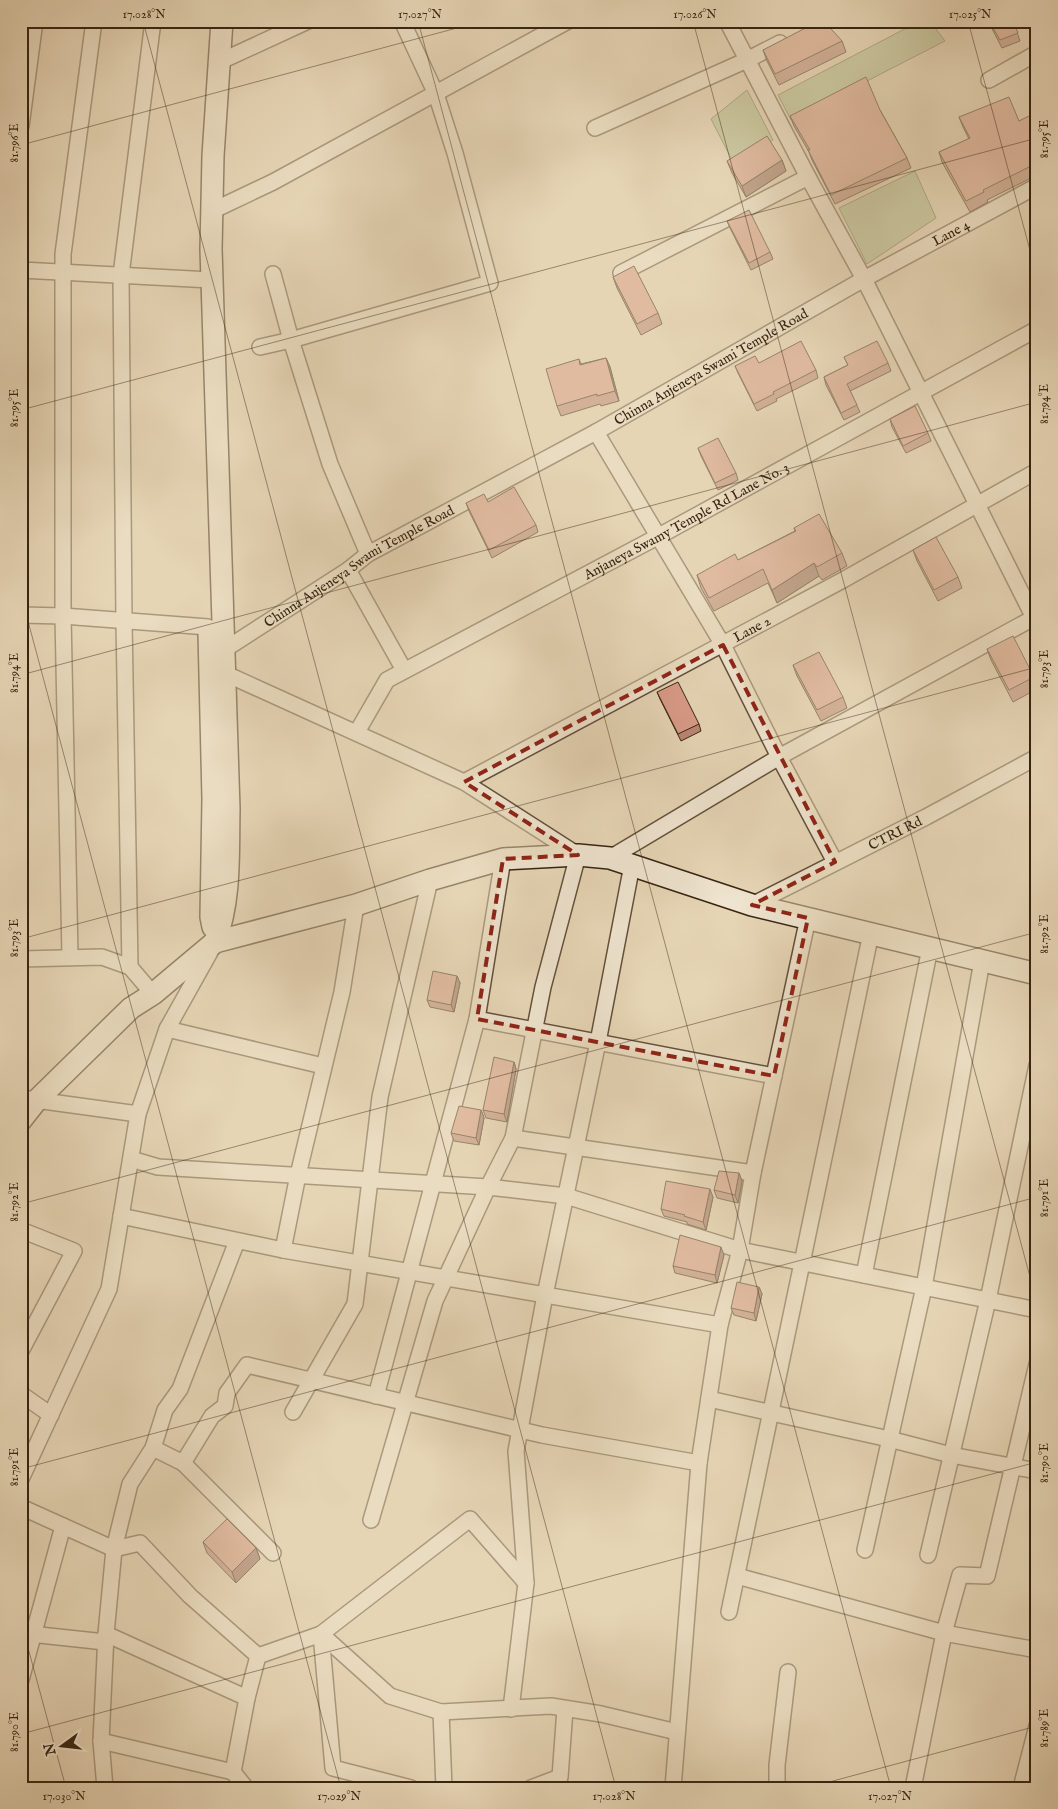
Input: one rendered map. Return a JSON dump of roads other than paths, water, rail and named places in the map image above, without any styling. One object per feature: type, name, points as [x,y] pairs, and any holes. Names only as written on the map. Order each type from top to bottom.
[{"type":"street","points":[[21,126],[35,21]]},
{"type":"street","points":[[70,956],[63,616],[63,254],[94,21]]},
{"type":"street","points":[[130,967],[121,275],[154,21]]},
{"type":"street","points":[[21,1479],[109,1289],[138,1114],[167,1029],[215,942],[221,926],[226,901],[229,809],[224,650],[198,166],[208,21]]},
{"type":"street","points":[[215,942],[211,917],[213,799],[208,627],[204,280],[212,211],[222,21]]},
{"type":"street","points":[[219,62],[308,21]]},
{"type":"street","points":[[260,348],[490,283],[436,94],[402,21]]},
{"type":"street","points":[[212,211],[274,182],[568,21]]},
{"type":"street","points":[[610,858],[779,757],[1036,620],[864,279],[809,179],[728,21]]},
{"type":"street","points":[[595,128],[747,60],[789,39]]},
{"type":"street","points":[[989,80],[1037,53]]},
{"type":"street","points":[[622,273],[808,177],[809,179]]},
{"type":"street","name":"Lane 4","points":[[864,279],[1037,186]]},
{"type":"street","points":[[21,270],[204,280]]},
{"type":"street","points":[[273,274],[291,340],[330,464],[368,554]]},
{"type":"street","name":"Chinna Anjeneya Swami Temple Road","points":[[224,650],[348,570],[368,554],[596,432],[864,279]]},
{"type":"street","name":"Anjaneya Swamy Temple Rd Lane No. 3","points":[[356,732],[387,680],[659,536],[1037,329]]},
{"type":"street","points":[[596,432],[723,645],[779,757],[835,862]]},
{"type":"street","name":"Lane 2","points":[[464,782],[843,580],[1037,471]]},
{"type":"street","points":[[348,570],[404,670]]},
{"type":"street","points":[[21,615],[63,616],[208,627]]},
{"type":"street","points":[[224,673],[464,782],[578,855]]},
{"type":"street","name":"CTRI Rd","points":[[752,904],[926,816],[1037,757]]},
{"type":"street","points":[[371,1520],[435,1301],[513,1138],[543,987],[578,855]]},
{"type":"street","points":[[21,1120],[28,1099],[132,1008],[153,994],[215,942],[356,905],[430,880],[503,860],[578,855],[610,858],[752,904],[1037,974]]},
{"type":"street","points":[[376,1396],[477,1018],[503,860]]},
{"type":"street","points":[[511,1709],[526,1582],[516,1451],[545,1295],[598,1042],[632,865]]},
{"type":"street","points":[[293,1412],[355,1304],[380,1097],[430,880]]},
{"type":"street","points":[[283,1250],[298,1175],[342,992],[356,905]]},
{"type":"street","points":[[673,1788],[699,1464],[720,1325],[740,1250],[753,1174],[808,918]]},
{"type":"street","points":[[729,1612],[871,934]]},
{"type":"street","points":[[864,1275],[930,948]]},
{"type":"street","points":[[21,959],[102,956],[130,967],[153,994]]},
{"type":"street","points":[[865,1550],[924,1287],[982,961]]},
{"type":"street","points":[[477,1018],[774,1076]]},
{"type":"street","points":[[167,1029],[323,1066]]},
{"type":"street","points":[[928,1555],[988,1300],[1037,1065]]},
{"type":"street","points":[[28,1099],[138,1114]]},
{"type":"street","points":[[513,1138],[753,1174]]},
{"type":"street","points":[[131,1159],[158,1167],[488,1187],[566,1196],[740,1250],[1037,1310]]},
{"type":"street","points":[[122,1216],[283,1250],[720,1325]]},
{"type":"street","points":[[21,1230],[74,1251],[21,1351]]},
{"type":"street","points":[[105,1788],[102,1741],[106,1638],[114,1549],[130,1484],[153,1448],[166,1410],[180,1389],[238,1241]]},
{"type":"street","points":[[913,1788],[944,1633],[960,1575],[987,1576],[1037,1364]]},
{"type":"street","points":[[183,1463],[212,1416],[226,1406],[227,1393],[247,1365],[520,1430],[699,1464]]},
{"type":"street","points":[[21,1394],[51,1414]]},
{"type":"street","points":[[709,1399],[951,1455],[1037,1472]]},
{"type":"street","points":[[153,1448],[183,1463],[273,1552]]},
{"type":"street","points":[[21,1507],[114,1549],[140,1543],[190,1596],[258,1656]]},
{"type":"street","points":[[258,1656],[321,1634],[470,1519],[526,1582]]},
{"type":"street","points":[[21,1680],[28,1633],[63,1526]]},
{"type":"street","points":[[737,1576],[944,1633],[1037,1650]]},
{"type":"street","points":[[28,1633],[106,1638],[247,1698]]},
{"type":"street","points":[[321,1634],[390,1696],[442,1712],[551,1706],[601,1714],[677,1732]]},
{"type":"street","points":[[321,1634],[333,1768],[411,1788]]},
{"type":"street","points":[[233,1772],[247,1698],[258,1656]]},
{"type":"street","points":[[776,1788],[788,1672]]},
{"type":"street","points":[[531,1788],[560,1777],[565,1709]]},
{"type":"street","points":[[442,1712],[444,1788]]},
{"type":"street","points":[[1021,1788],[1037,1726]]},
{"type":"street","points":[[102,1741],[233,1772],[246,1788]]}]
